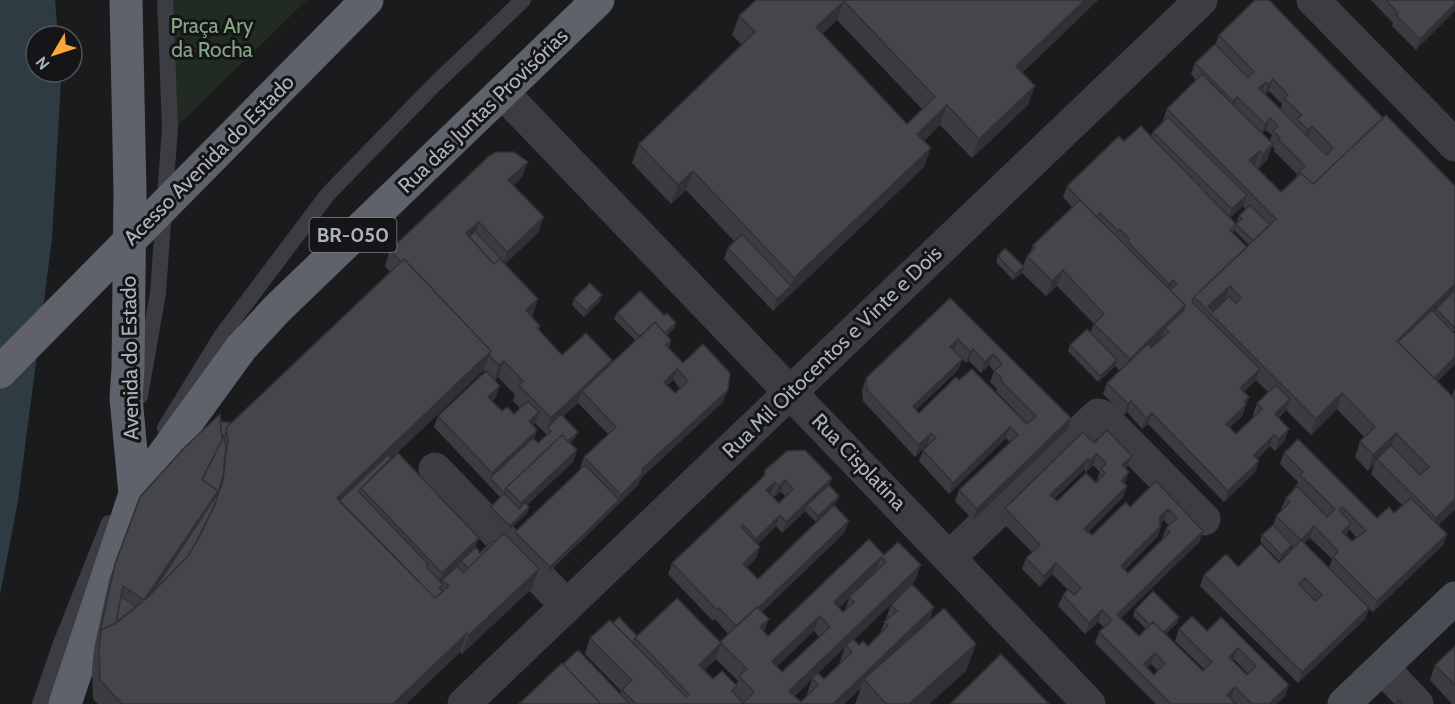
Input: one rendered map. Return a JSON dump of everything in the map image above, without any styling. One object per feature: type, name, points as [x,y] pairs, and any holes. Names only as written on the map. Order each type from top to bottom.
[{"type":"highway","name":"Avenida do Estado","points":[[65,704],[125,503],[130,192],[126,0]]},
{"type":"highway","name":"Acesso Avenida do Estado","points":[[0,372],[366,0]]},
{"type":"highway","name":"Rua das Juntas Provisórias","points":[[125,503],[241,348],[277,309],[598,0]]},
{"type":"main road","points":[[1344,704],[1455,598]]},
{"type":"street","name":"Rua Mil Oitocentos e Vinte e Dois","points":[[464,704],[1201,0]]},
{"type":"street","points":[[1313,0],[1455,145]]},
{"type":"street","name":"Rua Cisplatina","points":[[502,92],[1089,704]]},
{"type":"street","points":[[950,557],[1098,415],[1204,519]]},
{"type":"street","points":[[435,469],[567,606]]},
{"type":"street","points":[[1383,668],[1417,704]]},
{"type":"lane","points":[[125,503],[131,451],[158,293],[170,127],[165,0]]},
{"type":"lane","points":[[40,704],[60,646],[125,503],[222,334],[328,194],[523,0]]},
{"type":"green space","name":"Praça Ary da Rocha","points":[[173,0],[307,0],[171,132]]},
{"type":"shaded area","points":[[0,0],[55,0],[57,24],[24,24],[24,84],[61,84],[52,239],[18,501],[0,595]]},
{"type":"building","points":[[756,0],[1085,0],[1016,66],[1035,86],[979,139],[947,105],[917,134],[931,148],[794,278],[693,171],[678,185],[639,144],[755,32],[739,16]],"holes":[[[844,1],[935,97],[907,124],[816,27]]]},
{"type":"building","points":[[1255,0],[1269,0],[1383,118],[1313,184],[1301,173],[1298,176],[1297,174],[1305,166],[1279,140],[1280,138],[1273,131],[1278,126],[1270,118],[1265,124],[1237,97],[1233,101],[1195,63],[1215,44],[1248,78],[1254,72],[1219,35]],"holes":[[[1273,79],[1288,95],[1284,98],[1302,115],[1297,119],[1308,130],[1312,126],[1333,148],[1326,155],[1259,88],[1266,82],[1268,85]]]},
{"type":"building","points":[[1386,0],[1455,0],[1455,4],[1420,39],[1396,15],[1398,13]]},
{"type":"building","points":[[1202,74],[1273,144],[1263,154],[1260,151],[1249,160],[1281,192],[1301,173],[1313,184],[1386,115],[1455,186],[1455,284],[1397,341],[1455,399],[1455,499],[1436,518],[1377,459],[1391,445],[1420,475],[1429,467],[1396,433],[1373,455],[1360,441],[1375,427],[1342,393],[1316,419],[1194,297],[1276,219],[1167,109]],"holes":[[[1230,286],[1241,298],[1236,303],[1229,296],[1213,312],[1208,306]]]},
{"type":"building","points":[[1168,117],[1247,195],[1232,209],[1153,132]]},
{"type":"building","points":[[1141,126],[1236,224],[1230,230],[1247,247],[1194,297],[1192,302],[1260,369],[1240,388],[1249,397],[1244,402],[1246,405],[1226,424],[1236,434],[1262,409],[1257,403],[1276,385],[1290,399],[1275,414],[1289,429],[1279,439],[1274,435],[1254,455],[1259,461],[1228,491],[1152,413],[1146,418],[1131,401],[1128,404],[1107,383],[1148,344],[1151,348],[1169,332],[1165,328],[1184,310],[1185,305],[1170,290],[1177,284],[1173,280],[1169,284],[1128,242],[1129,239],[1120,229],[1118,231],[1100,213],[1096,217],[1067,186],[1119,136],[1124,141]]},
{"type":"building","points":[[496,152],[514,152],[528,162],[508,180],[544,217],[507,252],[479,222],[466,233],[494,264],[500,259],[538,299],[526,310],[540,326],[537,328],[562,355],[586,333],[612,360],[551,418],[519,385],[523,381],[504,361],[499,365],[489,355],[491,351],[404,259],[401,262],[390,250],[489,156]]},
{"type":"building","points":[[1080,200],[1185,305],[1130,359],[1094,324],[1104,314],[1063,270],[1052,281],[1027,256],[1035,248],[1033,245]]},
{"type":"building","points":[[1250,205],[1270,225],[1253,241],[1236,224],[1242,219],[1239,216]]},
{"type":"building","points":[[475,231],[504,262],[500,259],[494,264],[469,237]]},
{"type":"building","points":[[742,234],[791,286],[777,299],[728,248]]},
{"type":"building","points":[[1005,248],[1024,267],[1015,274],[998,256]]},
{"type":"building","points":[[404,259],[491,351],[337,498],[435,598],[449,586],[442,580],[457,566],[463,573],[504,533],[539,569],[469,635],[467,633],[393,704],[122,704],[100,680],[101,630],[114,624],[147,598],[188,556],[200,536],[223,480],[228,439],[226,428]]},
{"type":"building","points":[[590,283],[602,295],[586,311],[574,299]]},
{"type":"building","points":[[1455,290],[1455,326],[1454,327],[1436,309]]},
{"type":"building","points":[[640,291],[664,315],[667,313],[676,323],[665,333],[655,322],[640,337],[617,313]]},
{"type":"building","points":[[950,298],[1071,418],[977,509],[959,490],[1018,435],[1010,427],[953,483],[923,450],[936,438],[931,433],[919,445],[867,390],[866,378]],"holes":[[[958,339],[970,352],[973,349],[985,362],[993,354],[1002,364],[994,371],[1002,378],[1000,380],[1036,416],[1027,424],[972,369],[959,380],[956,377],[919,413],[913,406],[963,359],[950,347]]]},
{"type":"building","points":[[1432,310],[1455,334],[1455,357],[1434,378],[1398,342]]},
{"type":"building","points":[[655,322],[671,340],[666,345],[683,363],[703,344],[730,373],[728,390],[642,469],[642,474],[621,495],[584,457],[616,427],[582,391]],"holes":[[[677,369],[688,381],[675,393],[664,382]]]},
{"type":"building","points":[[1087,329],[1117,360],[1100,376],[1070,345]]},
{"type":"building","points":[[486,371],[500,386],[488,397],[502,411],[507,407],[514,414],[528,401],[539,412],[529,421],[537,430],[492,473],[438,416]]},
{"type":"building","points":[[220,414],[222,440],[202,479],[218,491],[144,600],[123,586],[116,623],[101,630],[100,633],[115,564],[140,497],[184,448]]},
{"type":"building","points":[[561,414],[578,432],[568,441],[562,435],[506,488],[504,493],[490,478],[533,438],[538,443],[551,431],[547,428]]},
{"type":"building","points":[[220,421],[231,423],[223,436],[226,446],[223,475],[215,505],[188,556],[152,593],[218,491],[202,480],[222,440]]},
{"type":"building","points":[[1107,430],[1132,456],[1122,465],[1129,472],[1121,481],[1127,486],[1084,529],[1088,533],[1092,535],[1126,502],[1130,507],[1156,481],[1203,531],[1117,615],[1139,636],[1153,622],[1203,671],[1212,662],[1179,629],[1192,616],[1207,631],[1221,617],[1289,685],[1269,704],[1252,704],[1235,687],[1227,695],[1236,704],[1171,704],[1099,632],[1112,620],[1102,610],[1089,623],[1063,595],[1068,589],[1074,595],[1081,588],[1056,563],[1044,576],[1026,558],[1040,545],[1005,508],[1083,432],[1094,443]],"holes":[[[1097,454],[1106,463],[1101,469],[1105,473],[1096,483],[1086,473],[1057,501],[1050,495],[1088,459],[1090,461]],[[1168,509],[1177,518],[1166,528],[1170,532],[1128,573],[1121,566],[1161,526],[1159,518]],[[1238,648],[1256,666],[1247,675],[1229,657]],[[1155,653],[1165,663],[1154,675],[1144,664]]]},
{"type":"building","points":[[562,435],[577,450],[521,503],[506,488]]},
{"type":"building","points":[[1298,439],[1377,518],[1389,507],[1394,513],[1411,498],[1447,534],[1377,601],[1333,557],[1338,551],[1314,526],[1301,540],[1276,516],[1290,502],[1286,498],[1297,486],[1327,517],[1335,509],[1300,475],[1303,472],[1284,453]],"holes":[[[1342,507],[1366,531],[1352,541],[1342,532],[1351,523],[1339,510]]]},
{"type":"building","points":[[805,450],[832,478],[786,522],[780,515],[756,539],[743,525],[741,527],[760,547],[743,564],[758,579],[834,505],[849,521],[736,626],[719,608],[717,610],[672,563],[765,475],[765,470],[787,451]],"holes":[[[785,480],[793,489],[779,503],[766,490],[775,482],[779,486]]]},
{"type":"building","points":[[398,453],[479,538],[442,573],[361,488]]},
{"type":"building","points":[[388,455],[391,458],[359,492],[428,564],[426,566],[443,585],[439,588],[443,592],[435,598],[339,501]]},
{"type":"building","points":[[585,465],[619,500],[550,567],[515,532]]},
{"type":"building","points":[[829,485],[839,496],[818,516],[807,505]]},
{"type":"building","points":[[504,493],[519,509],[525,502],[529,507],[510,526],[491,507]]},
{"type":"building","points":[[1273,525],[1292,545],[1281,555],[1262,535]]},
{"type":"building","points":[[869,539],[884,555],[898,542],[921,565],[789,691],[801,702],[818,685],[812,678],[818,673],[824,679],[852,652],[846,645],[853,639],[859,645],[863,641],[868,646],[888,626],[884,622],[897,611],[891,605],[912,584],[934,607],[833,704],[636,704],[622,690],[632,680],[590,638],[610,620],[686,697],[689,694],[635,638],[677,598],[720,642],[757,607],[769,619],[760,627],[768,636]],"holes":[[[881,557],[886,562],[849,597],[854,602],[843,612],[834,602]],[[820,616],[830,627],[782,672],[772,661]],[[721,643],[747,669],[739,676],[754,692],[743,703],[732,691],[737,686],[722,671],[713,679],[699,665]]]},
{"type":"building","points":[[493,540],[495,542],[468,568],[461,561],[476,547],[480,553]]},
{"type":"building","points":[[1301,540],[1369,608],[1302,672],[1204,575],[1226,554],[1238,567],[1261,544],[1279,563]],"holes":[[[1305,578],[1322,595],[1315,601],[1299,584]]]},
{"type":"building","points":[[1153,591],[1179,617],[1164,632],[1153,622],[1150,625],[1135,610]]},
{"type":"building","points":[[121,596],[136,607],[116,623]]},
{"type":"building","points":[[944,608],[976,644],[909,704],[886,704],[864,679]]},
{"type":"building","points":[[619,617],[637,636],[633,643],[613,623]]},
{"type":"building","points":[[1455,646],[1455,685],[1435,665]]},
{"type":"building","points":[[578,650],[630,704],[601,704],[563,664]]},
{"type":"building","points":[[1001,654],[1049,704],[950,704]]},
{"type":"building","points":[[562,663],[601,704],[519,704]]}]
